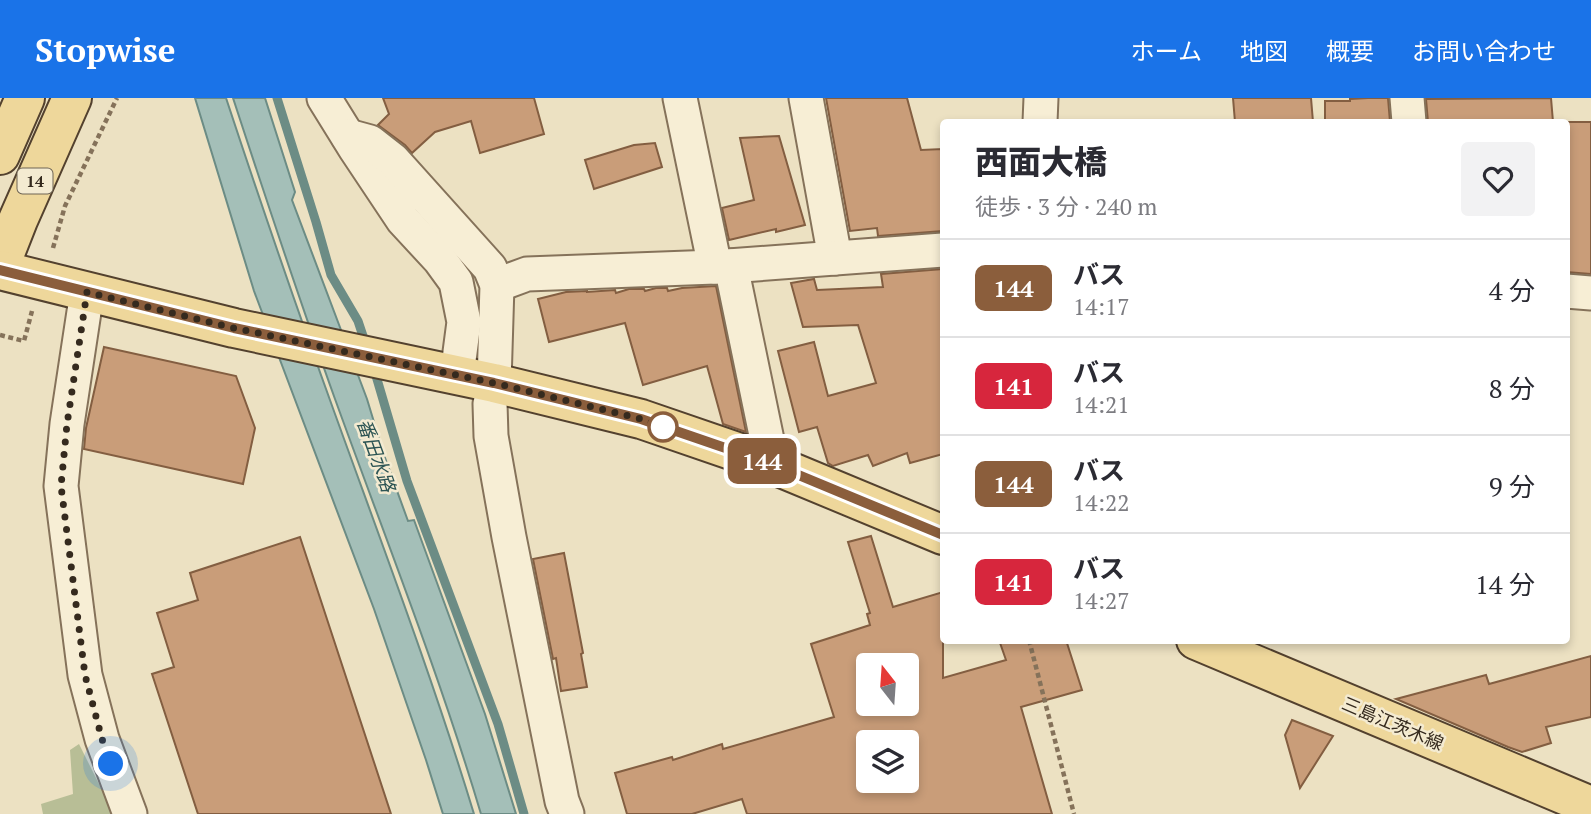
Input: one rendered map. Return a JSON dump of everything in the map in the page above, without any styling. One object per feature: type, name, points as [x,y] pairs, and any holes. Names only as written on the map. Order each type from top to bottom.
[{"type":"main road","name":"14","points":[[0,155],[25,98]]},
{"type":"main road","name":"14","points":[[0,268],[18,220],[72,98]]},
{"type":"main road","points":[[0,268],[234,328],[494,383],[641,419],[772,464],[940,534]]},
{"type":"main road","name":"三島江茨木線","points":[[1206,644],[1591,806]]},
{"type":"street","points":[[324,98],[403,219],[456,282],[464,323],[457,375]]},
{"type":"street","points":[[680,98],[772,464]]},
{"type":"street","points":[[806,98],[835,258]]},
{"type":"street","points":[[1040,119],[1041,98]]},
{"type":"street","points":[[1407,98],[1409,119]]},
{"type":"street","points":[[348,136],[370,142],[393,160],[490,268],[496,285],[494,383],[489,404],[491,436],[562,801],[567,814]]},
{"type":"street","points":[[496,285],[527,274],[723,267],[940,250]]},
{"type":"street","points":[[1570,291],[1591,293]]},
{"type":"street","points":[[87,292],[67,424],[61,486],[85,675],[102,739],[130,814]]},
{"type":"path","points":[[53,250],[65,206],[117,98]]},
{"type":"path","points":[[0,335],[24,341],[33,309]]},
{"type":"path","points":[[1030,644],[1074,814]]},
{"type":"green space","points":[[79,744],[114,814],[43,814],[41,804],[73,794],[70,750]]},
{"type":"water","points":[[195,98],[226,98],[307,335],[425,663],[474,814],[443,814],[374,609],[254,291]]},
{"type":"water","name":"番田水路","points":[[233,98],[265,98],[295,192],[292,200],[367,399],[408,521],[414,520],[485,714],[516,814],[481,814],[430,657],[322,361]]},
{"type":"building","points":[[383,98],[534,98],[544,134],[480,153],[471,121],[435,132],[412,153],[378,125],[389,114]]},
{"type":"building","points":[[826,98],[907,98],[921,150],[940,149],[940,231],[878,236],[877,228],[850,231]]},
{"type":"building","points":[[1233,98],[1311,98],[1313,119],[1235,119]]},
{"type":"building","points":[[1388,98],[1390,119],[1325,119],[1325,101]]},
{"type":"building","points":[[1551,98],[1553,119],[1428,119],[1426,99]]},
{"type":"building","points":[[1570,122],[1591,122],[1591,274],[1570,272]]},
{"type":"building","points":[[779,136],[805,225],[729,240],[722,208],[754,200],[740,138]]},
{"type":"building","points":[[655,143],[662,167],[594,189],[585,160],[634,145]]},
{"type":"building","points":[[940,269],[940,455],[910,463],[907,453],[873,466],[868,455],[833,466],[828,463],[817,427],[799,432],[778,351],[814,342],[828,396],[876,383],[858,325],[803,327],[791,283],[814,279],[817,290],[883,287],[881,274]]},
{"type":"building","points":[[716,286],[746,432],[723,424],[707,366],[643,385],[625,323],[549,342],[538,299],[566,292],[615,290],[616,293],[629,289],[645,291],[656,288],[667,288],[668,291]]},
{"type":"building","points":[[104,347],[236,376],[255,428],[243,484],[84,449]]},
{"type":"building","points":[[871,536],[893,607],[940,593],[943,678],[1006,660],[1000,644],[1067,644],[1082,690],[1021,707],[1052,814],[747,814],[742,799],[692,814],[627,814],[615,773],[672,757],[673,760],[722,744],[723,749],[834,717],[811,644],[870,625],[867,614],[870,613],[848,542]]},
{"type":"building","points":[[300,537],[391,814],[198,814],[152,674],[174,667],[157,613],[198,600],[190,573]]},
{"type":"building","points":[[564,553],[587,687],[561,691],[533,559]]},
{"type":"building","points":[[1591,656],[1591,717],[1546,727],[1551,743],[1522,752],[1396,699],[1486,675],[1489,684]]},
{"type":"building","points":[[1292,720],[1333,736],[1300,788],[1285,735]]},
{"type":"waterway","points":[[277,98],[331,275],[358,321],[366,345]]},
{"type":"waterway","name":"番田水路","points":[[374,369],[407,481],[498,724],[524,814]]},
{"type":"bus line","name":"144","points":[[0,270],[234,328],[494,383],[641,419],[772,464],[940,534]]},
{"type":"route","points":[[111,764],[85,675],[61,486],[67,424],[87,292],[234,328],[494,383],[641,419],[667,428],[663,427]]}]
